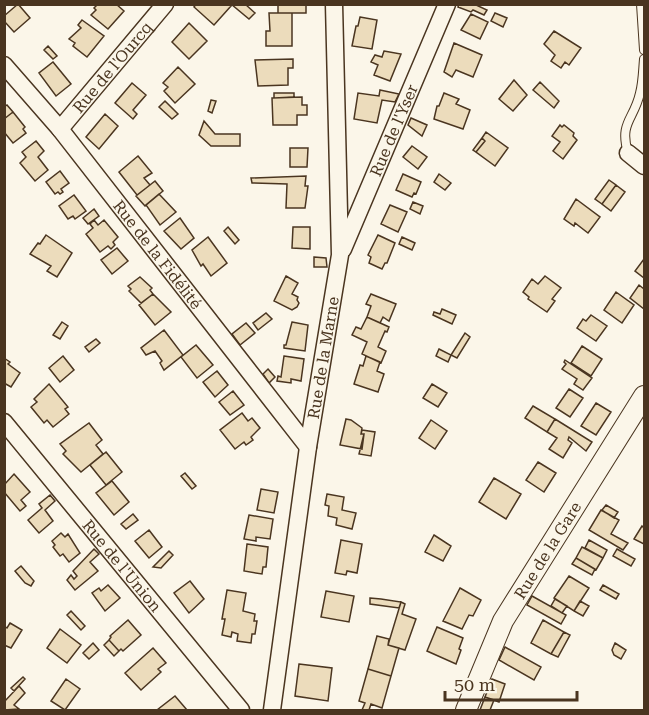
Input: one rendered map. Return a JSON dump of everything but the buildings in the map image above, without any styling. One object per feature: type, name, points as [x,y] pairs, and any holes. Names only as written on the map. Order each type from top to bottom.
[{"type":"street","name":"Rue de l'Ourcq","points":[[60,129],[165,4]]},
{"type":"street","name":"Rue de la Marne","points":[[272,711],[308,447],[340,255],[334,4]]},
{"type":"street","name":"Rue de l'Yser","points":[[340,255],[447,4]]},
{"type":"street","name":"Rue de la Fidélité","points":[[4,65],[60,129],[308,447]]},
{"type":"street","points":[[628,153],[645,166]]},
{"type":"street","name":"Rue de la Gare","points":[[465,711],[503,621],[645,396]]},
{"type":"street","name":"Rue de l'Union","points":[[4,422],[241,711]]},
{"type":"lane","points":[[641,4],[645,51]]},
{"type":"lane","points":[[628,153],[624,140],[625,127],[640,95],[645,59]]}]
